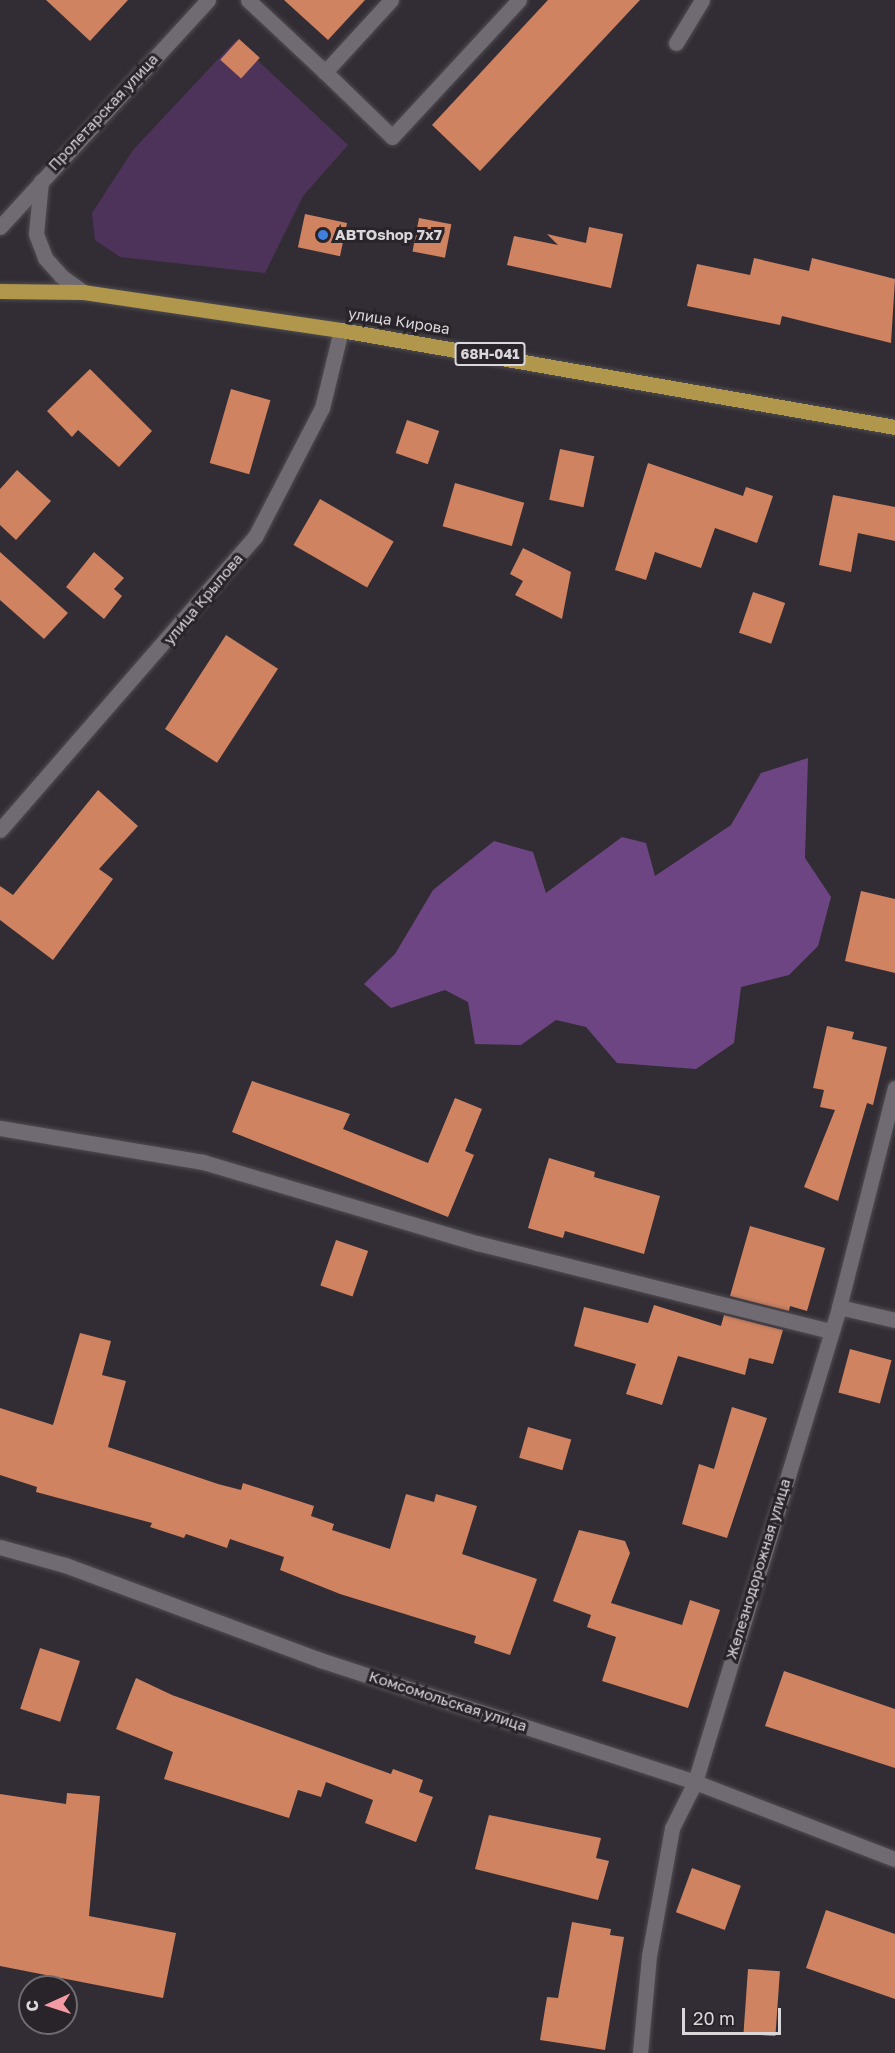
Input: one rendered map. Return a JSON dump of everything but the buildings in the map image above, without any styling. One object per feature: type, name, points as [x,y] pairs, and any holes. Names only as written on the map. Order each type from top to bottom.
[{"type":"main road","name":"улица Кирова","points":[[0,291],[83,292],[341,330],[895,427]]},
{"type":"street","name":"Пролетарская улица","points":[[0,227],[42,178],[208,0]]},
{"type":"street","points":[[248,0],[392,137],[519,0]]},
{"type":"street","points":[[325,72],[391,0]]},
{"type":"street","points":[[676,43],[702,0]]},
{"type":"street","points":[[42,178],[36,234],[45,258],[83,292]]},
{"type":"street","name":"улица Крылова","points":[[0,830],[255,537],[322,408],[341,330]]},
{"type":"street","name":"Железнодорожная улица","points":[[640,2053],[649,1956],[672,1828],[695,1782],[829,1331],[839,1306],[895,1088]]},
{"type":"street","points":[[0,1128],[203,1162],[477,1244],[829,1331]]},
{"type":"street","points":[[839,1306],[895,1320]]},
{"type":"street","name":"Комсомольская улица","points":[[0,1547],[65,1565],[320,1660],[695,1782],[895,1859]]},
{"type":"shaded area","points":[[236,40],[348,145],[303,196],[265,273],[120,257],[95,240],[92,213],[133,150]]},
{"type":"shaded area","points":[[808,758],[805,858],[831,897],[818,946],[789,975],[741,987],[734,1043],[696,1069],[617,1063],[586,1027],[556,1020],[521,1045],[475,1044],[468,1002],[445,990],[391,1008],[364,984],[395,954],[433,890],[494,841],[533,852],[546,893],[622,837],[646,843],[655,876],[731,825],[761,773]]},
{"type":"place","name":"АВТОshop 7x7","points":[[323,235]]}]
